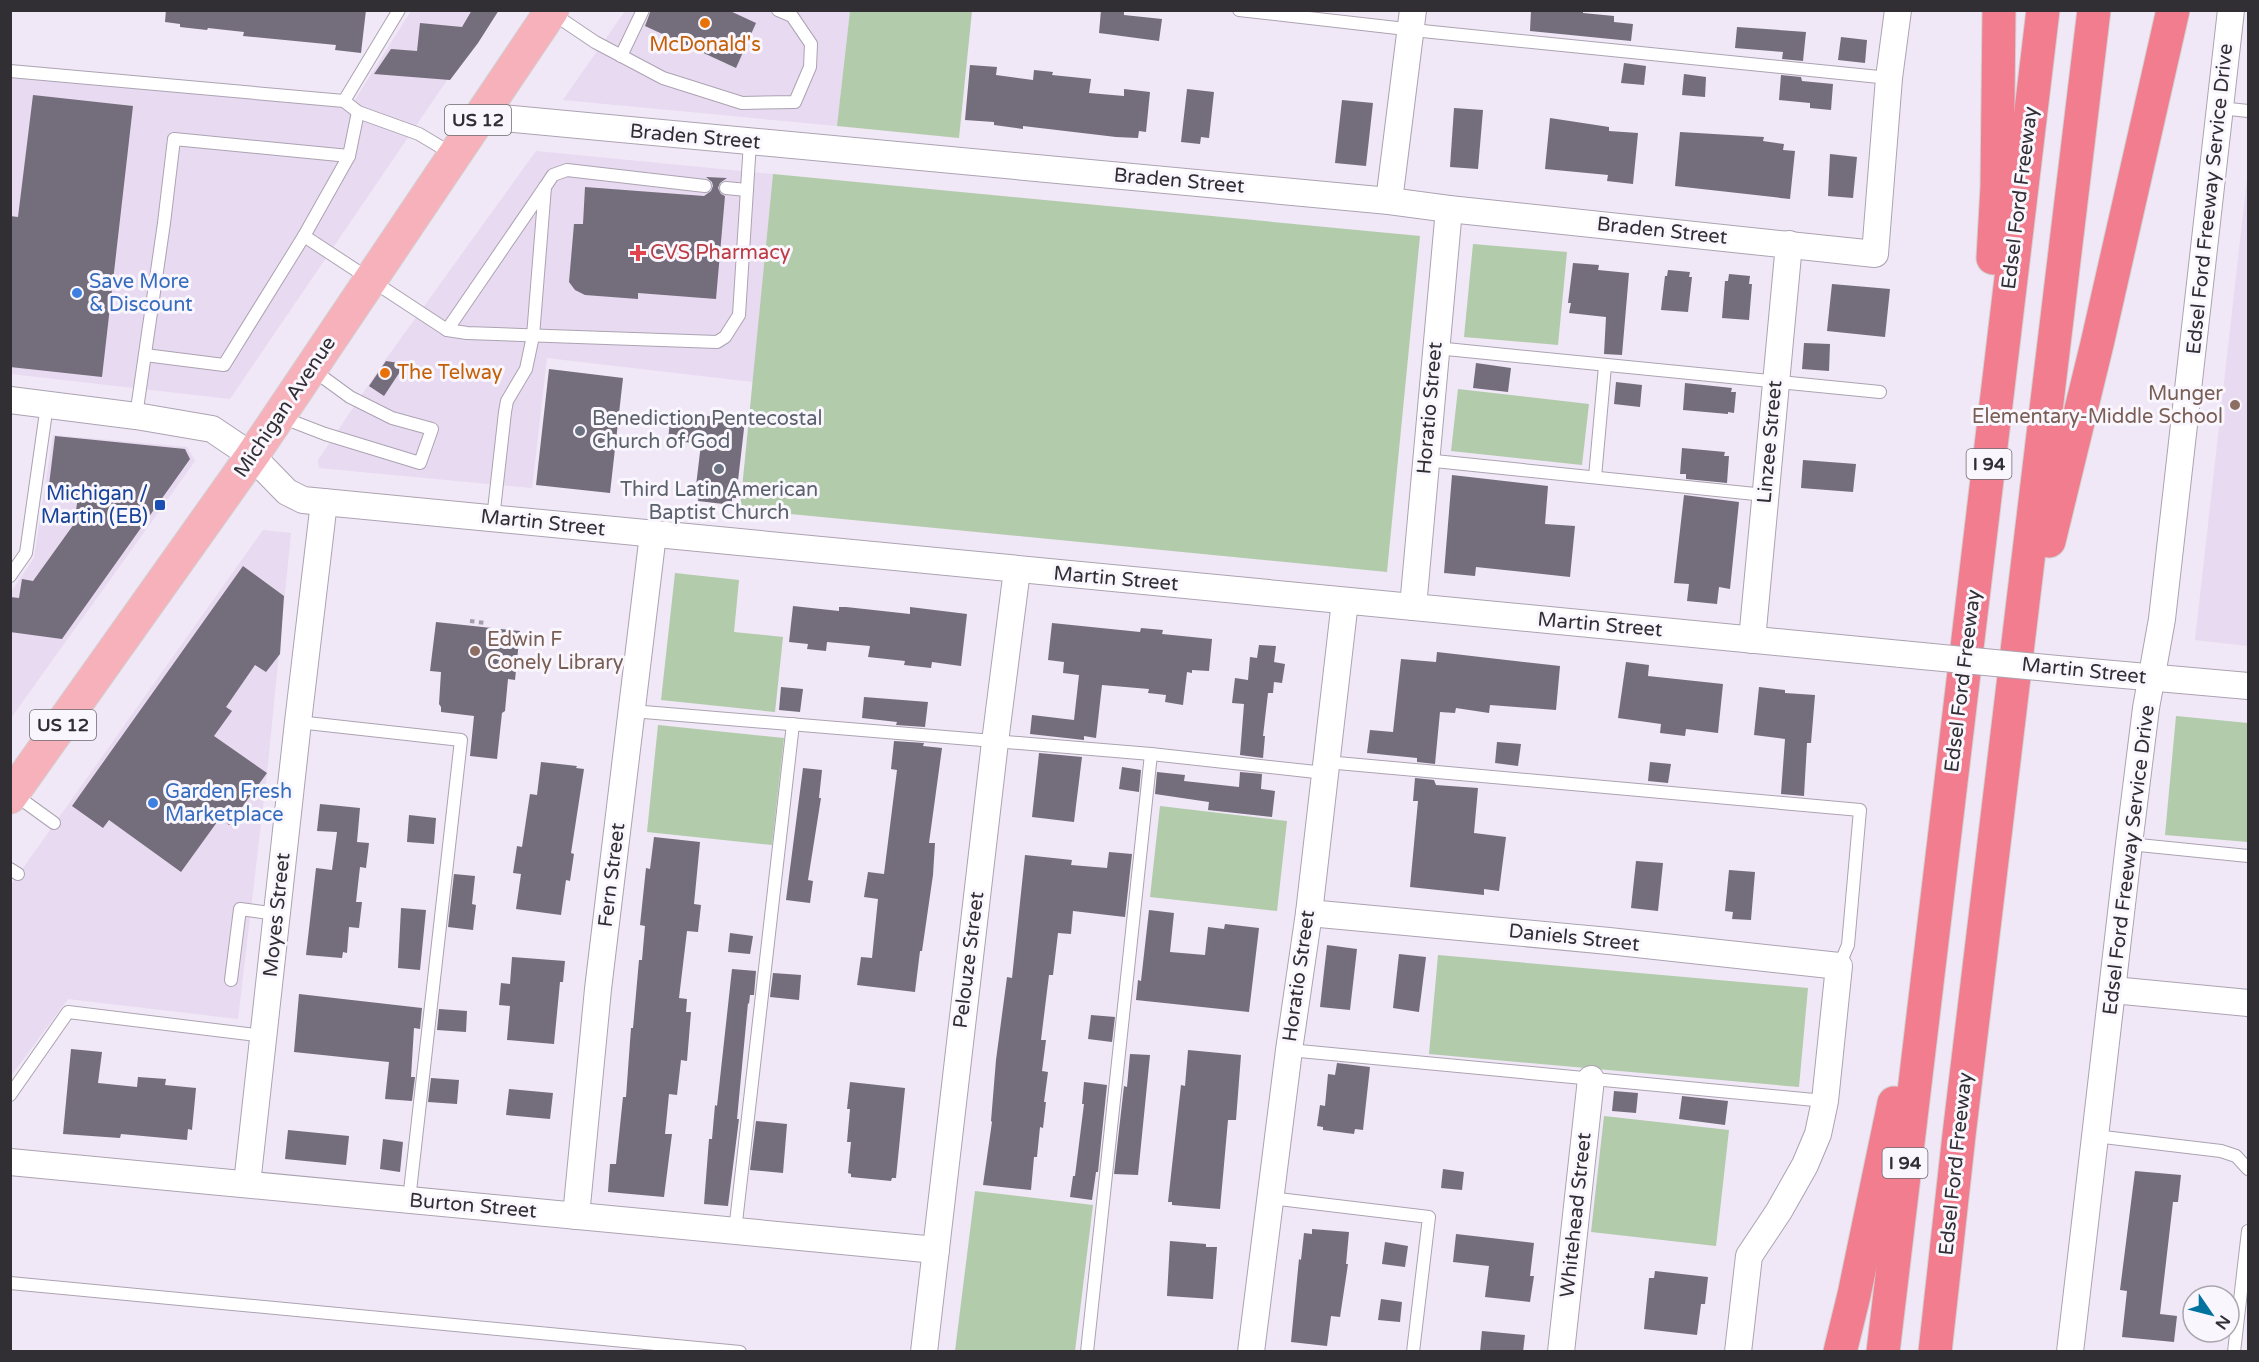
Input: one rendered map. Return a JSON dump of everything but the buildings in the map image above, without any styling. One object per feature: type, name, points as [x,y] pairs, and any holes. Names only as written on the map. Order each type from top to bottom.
[{"type":"highway","points":[[1976,572],[1972,448],[1990,305],[1997,187],[1999,10]]},
{"type":"highway","name":"Edsel Ford Freeway","points":[[1883,1352],[2043,10]]},
{"type":"highway","name":"Edsel Ford Freeway","points":[[1935,1352],[2094,10]]},
{"type":"highway","points":[[2022,622],[2041,571],[2068,463],[2173,10]]},
{"type":"highway","points":[[1840,1352],[1888,1127],[1928,974]]},
{"type":"highway","points":[[1949,1232],[1957,1352]]},
{"type":"main road","name":"Michigan Avenue","points":[[12,795],[252,456],[551,11]]},
{"type":"street","points":[[1889,78],[1898,10]]},
{"type":"street","name":"Edsel Ford Freeway Service Drive","points":[[2070,1352],[2129,844],[2163,607],[2231,10]]},
{"type":"street","points":[[1389,201],[1412,20]]},
{"type":"street","name":"Braden Street","points":[[481,116],[1389,201],[1875,254],[1889,78]]},
{"type":"street","name":"Horatio Street","points":[[1413,607],[1449,209]]},
{"type":"street","name":"Linzee Street","points":[[1752,640],[1789,244]]},
{"type":"street","name":"Martin Street","points":[[10,400],[136,416],[212,429],[252,456],[287,492],[303,500],[2248,686]]},
{"type":"street","name":"Moyes Street","points":[[248,1184],[297,722],[324,502]]},
{"type":"street","name":"Fern Street","points":[[576,1216],[598,989],[653,534]]},
{"type":"street","name":"Pelouze Street","points":[[924,1352],[994,742],[1017,570]]},
{"type":"street","name":"Horatio Street","points":[[1251,1352],[1289,1050],[1309,913],[1345,601]]},
{"type":"street","name":"Daniels Street","points":[[1309,913],[1609,941],[1839,966]]},
{"type":"street","points":[[1738,1352],[1749,1256],[1779,1211],[1805,1165],[1818,1134],[1825,1101],[1839,966]]},
{"type":"street","points":[[2113,990],[2248,1003]]},
{"type":"street","name":"Whitehead Street","points":[[1561,1352],[1591,1079]]},
{"type":"street","name":"Burton Street","points":[[10,1161],[936,1250]]},
{"type":"lane","points":[[344,101],[399,10]]},
{"type":"lane","points":[[621,56],[643,10]]},
{"type":"lane","points":[[551,11],[595,42],[663,78],[742,103],[795,102],[810,67],[811,44],[792,16],[778,10]]},
{"type":"lane","points":[[1239,10],[1412,20],[1889,78]]},
{"type":"lane","points":[[10,71],[344,101],[358,112],[419,134],[455,156]]},
{"type":"lane","points":[[2220,108],[2248,111]]},
{"type":"lane","points":[[145,355],[224,365],[304,236],[349,156],[358,112]]},
{"type":"lane","points":[[136,416],[174,139],[349,156]]},
{"type":"lane","points":[[304,236],[447,330],[533,336],[717,342],[725,337],[739,315],[750,142]]},
{"type":"lane","points":[[447,330],[553,175],[567,170],[705,186]]},
{"type":"lane","points":[[493,519],[507,401],[526,369],[533,336],[545,187]]},
{"type":"lane","points":[[726,188],[747,190]]},
{"type":"lane","points":[[1436,348],[1880,392]]},
{"type":"lane","points":[[1595,477],[1605,366]]},
{"type":"lane","points":[[279,416],[325,434],[420,463],[432,429],[392,418],[350,398],[312,368]]},
{"type":"lane","points":[[10,576],[26,553],[47,405]]},
{"type":"lane","points":[[1425,460],[1765,495]]},
{"type":"lane","points":[[632,711],[994,742],[1860,810],[1848,945],[1839,966]]},
{"type":"lane","points":[[297,722],[461,740],[410,1200]]},
{"type":"lane","points":[[735,1231],[793,724]]},
{"type":"lane","points":[[1087,1352],[1151,754]]},
{"type":"lane","points":[[12,795],[54,823]]},
{"type":"lane","points":[[2129,844],[2248,856]]},
{"type":"lane","points":[[231,980],[240,909],[277,914]]},
{"type":"lane","points":[[10,1095],[69,1012],[264,1036]]},
{"type":"lane","points":[[1289,1050],[1825,1101]]},
{"type":"lane","points":[[2095,1136],[2221,1151],[2236,1156],[2248,1168]]},
{"type":"lane","points":[[1270,1198],[1429,1217],[1413,1352]]},
{"type":"lane","points":[[2234,1352],[2248,1231]]},
{"type":"lane","points":[[10,1283],[740,1352]]},
{"type":"path","points":[[470,621],[477,625],[485,623]]},
{"type":"shaded area","points":[[411,11],[494,11],[230,399],[11,374],[10,78],[351,106]]},
{"type":"shaded area","points":[[625,11],[850,11],[837,126],[563,100]]},
{"type":"shaded area","points":[[536,151],[773,174],[753,382],[547,358],[532,488],[319,468],[318,460],[386,359]]},
{"type":"shaded area","name":"Munger Elementary-Middle School","points":[[2248,170],[2248,646],[2195,640]]},
{"type":"shaded area","points":[[53,435],[187,447],[195,461],[11,718],[11,592],[34,558]]},
{"type":"shaded area","points":[[263,530],[291,533],[267,773],[238,1019],[68,999],[11,1076],[11,885]]},
{"type":"green space","points":[[850,11],[972,11],[959,138],[837,126]]},
{"type":"green space","points":[[773,174],[1420,236],[1387,572],[740,509]]},
{"type":"green space","points":[[1473,244],[1567,252],[1558,345],[1464,337]]},
{"type":"green space","points":[[1458,389],[1589,404],[1582,465],[1451,451]]},
{"type":"green space","points":[[675,573],[739,580],[734,632],[783,637],[775,712],[661,700]]},
{"type":"green space","points":[[2176,716],[2248,723],[2248,842],[2165,835]]},
{"type":"green space","points":[[658,725],[784,738],[772,845],[647,832]]},
{"type":"green space","points":[[1160,806],[1287,821],[1277,911],[1150,897]]},
{"type":"green space","points":[[1438,955],[1808,988],[1799,1087],[1429,1054]]},
{"type":"green space","points":[[1604,1116],[1729,1130],[1716,1246],[1591,1232]]},
{"type":"green space","points":[[975,1191],[1093,1205],[1075,1351],[955,1351]]},
{"type":"place","name":"McDonald's","points":[[705,23]]},
{"type":"place","name":"CVS Pharmacy","points":[[638,253]]},
{"type":"place","name":"Save More & Discount","points":[[77,293]]},
{"type":"place","name":"The Telway","points":[[385,373]]},
{"type":"place","name":"Munger Elementary-Middle School","points":[[2235,405]]},
{"type":"place","name":"Benediction Pentecostal Church of God","points":[[580,431]]},
{"type":"place","name":"Third Latin American Baptist Church","points":[[719,469]]},
{"type":"place","name":"Michigan / Martin (EB)","points":[[160,505]]},
{"type":"place","name":"Edwin F Conely Library","points":[[475,651]]},
{"type":"place","name":"Garden Fresh Marketplace","points":[[153,803]]}]
